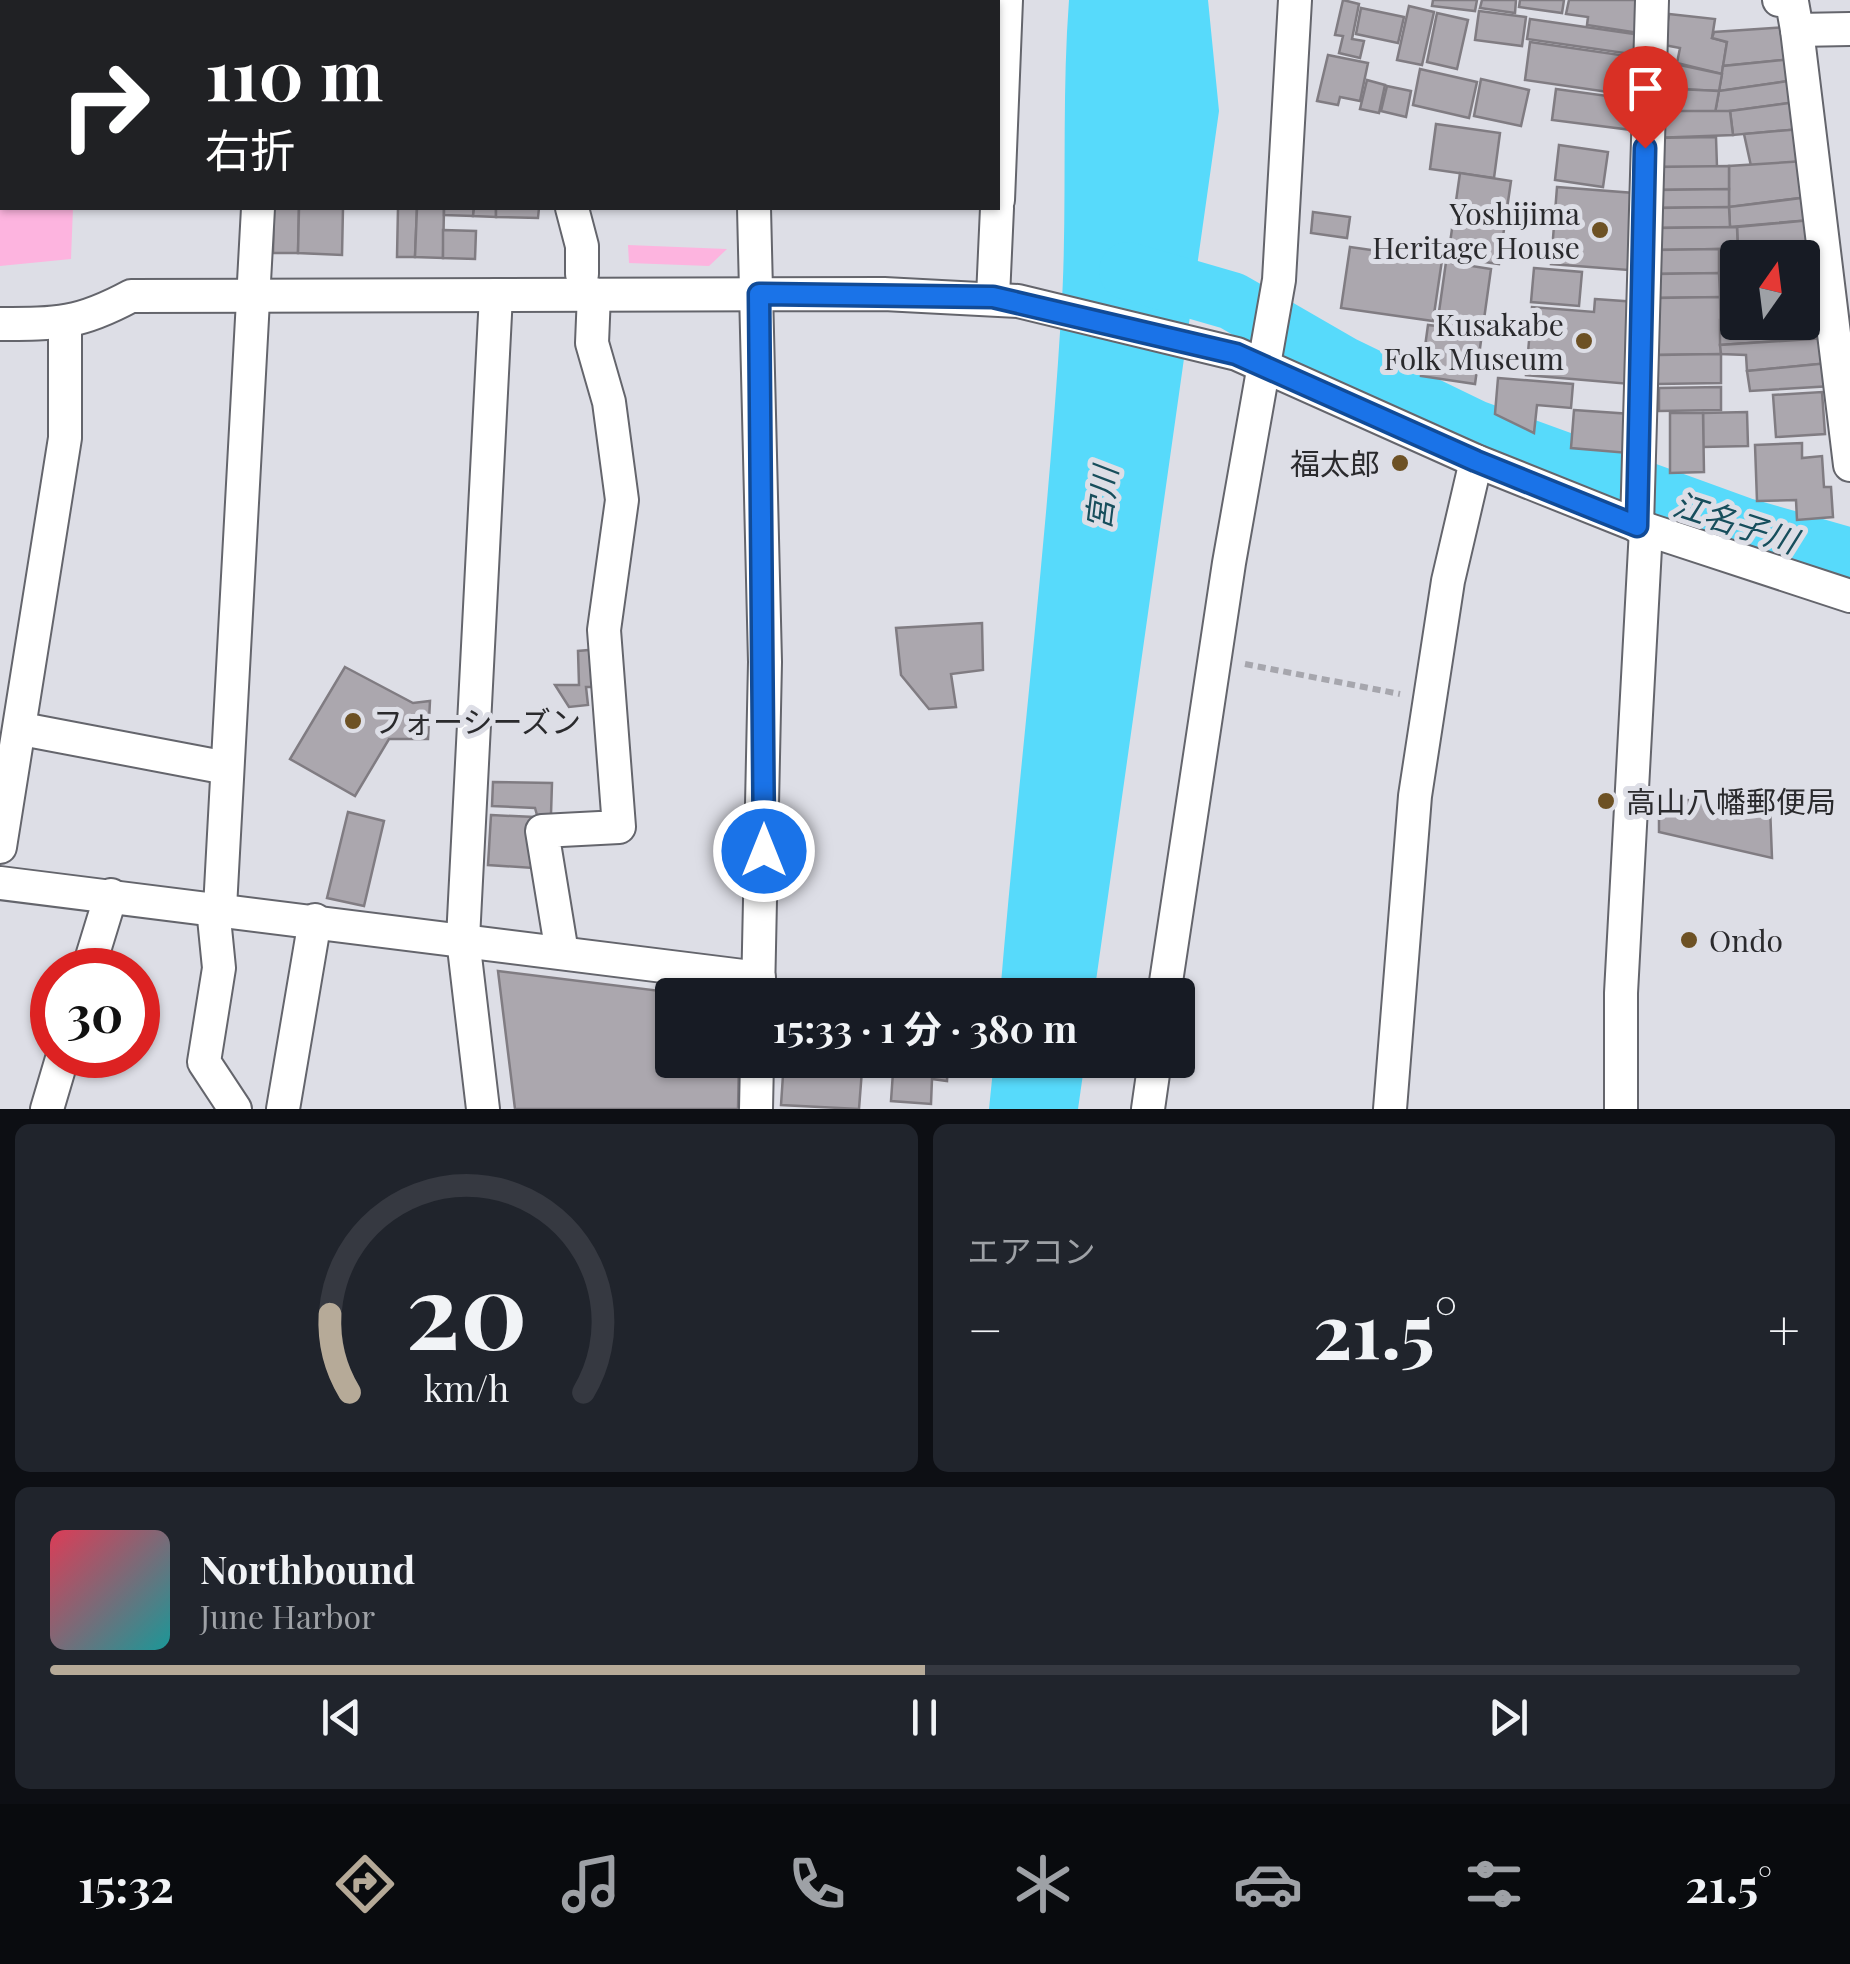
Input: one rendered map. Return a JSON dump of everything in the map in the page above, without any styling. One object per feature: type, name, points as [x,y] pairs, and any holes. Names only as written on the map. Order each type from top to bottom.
[{"type":"street","points":[[1000,136],[1006,0]]},
{"type":"street","points":[[1167,978],[1257,355],[1279,280],[1295,0]]},
{"type":"street","points":[[1621,1109],[1641,522],[1639,460],[1652,0]]},
{"type":"street","points":[[1778,0],[1792,2],[1797,30],[1850,465]]},
{"type":"street","points":[[1797,30],[1850,28]]},
{"type":"street","points":[[234,1109],[204,1062],[219,968],[216,908],[258,210]]},
{"type":"street","points":[[562,953],[542,831],[619,826],[604,630],[622,500],[609,402],[592,342],[588,284],[573,210]]},
{"type":"street","points":[[754,210],[765,681],[758,978]]},
{"type":"street","points":[[998,210],[1005,299]]},
{"type":"street","points":[[0,324],[65,324],[98,314],[131,296],[496,295],[588,284],[759,294],[1005,299],[1257,355],[1476,461],[1744,565],[1850,596]]},
{"type":"street","points":[[483,1109],[463,940],[496,295]]},
{"type":"street","points":[[0,848],[22,729],[65,438],[65,324]]},
{"type":"street","points":[[1390,1109],[1414,796],[1448,581],[1476,461]]},
{"type":"street","points":[[22,729],[227,768]]},
{"type":"street","points":[[0,883],[562,953],[706,978]]},
{"type":"street","points":[[95,948],[111,895]]},
{"type":"street","points":[[283,1109],[314,920]]},
{"type":"street","points":[[47,1109],[56,1078]]},
{"type":"street","points":[[756,1109],[757,1078]]},
{"type":"street","points":[[1148,1109],[1152,1078]]},
{"type":"path","points":[[1215,658],[1430,700]]},
{"type":"shaded area","points":[[0,210],[73,210],[71,259],[0,266]]},
{"type":"shaded area","points":[[628,245],[727,249],[709,266],[629,263]]},
{"type":"water","name":"宮川","points":[[1069,0],[1208,0],[1219,111],[1096,978],[1002,978],[1055,402],[1063,278]]},
{"type":"water","points":[[992,1078],[1082,1078],[1078,1109],[989,1109]]},
{"type":"building","points":[[1343,0],[1359,4],[1352,39],[1364,41],[1360,58],[1339,53],[1343,36],[1335,35]]},
{"type":"building","points":[[1433,0],[1477,0],[1475,11],[1432,6]]},
{"type":"building","points":[[1482,0],[1516,0],[1515,13],[1480,8]]},
{"type":"building","points":[[1520,0],[1564,0],[1562,13],[1519,7]]},
{"type":"building","points":[[1569,0],[1643,0],[1639,33],[1587,25],[1588,17],[1566,14]]},
{"type":"building","points":[[1409,6],[1434,12],[1422,65],[1397,60]]},
{"type":"building","points":[[1361,8],[1404,17],[1398,43],[1356,34]]},
{"type":"building","points":[[1479,11],[1526,17],[1522,46],[1475,40]]},
{"type":"building","points":[[1437,13],[1468,20],[1457,69],[1427,62]]},
{"type":"building","points":[[1669,14],[1715,19],[1712,38],[1727,42],[1722,74],[1677,63],[1680,48],[1664,45]]},
{"type":"building","points":[[1530,19],[1641,35],[1638,55],[1527,39]]},
{"type":"building","points":[[1788,27],[1792,59],[1723,66],[1727,42],[1712,38],[1714,32]]},
{"type":"building","points":[[1530,42],[1641,58],[1636,96],[1525,80]]},
{"type":"building","points":[[1328,55],[1368,63],[1360,101],[1340,97],[1338,105],[1317,101]]},
{"type":"building","points":[[1792,59],[1795,80],[1719,91],[1723,66]]},
{"type":"building","points":[[1661,61],[1722,74],[1719,91],[1657,88]]},
{"type":"building","points":[[1420,69],[1477,82],[1469,118],[1413,105]]},
{"type":"building","points":[[1481,79],[1529,90],[1521,126],[1474,116]]},
{"type":"building","points":[[1367,80],[1385,85],[1379,113],[1360,109]]},
{"type":"building","points":[[1795,80],[1797,102],[1715,113],[1719,91]]},
{"type":"building","points":[[1387,86],[1411,91],[1406,117],[1381,111]]},
{"type":"building","points":[[1657,88],[1719,91],[1715,113],[1655,111]]},
{"type":"building","points":[[1556,89],[1637,100],[1632,130],[1552,120]]},
{"type":"building","points":[[1797,102],[1801,129],[1733,135],[1730,111]]},
{"type":"building","points":[[1655,111],[1730,111],[1733,135],[1653,138]]},
{"type":"building","points":[[1436,124],[1500,133],[1494,178],[1430,169]]},
{"type":"building","points":[[1801,129],[1805,161],[1751,166],[1744,134]]},
{"type":"building","points":[[1716,137],[1717,167],[1654,167],[1653,138]]},
{"type":"building","points":[[1559,145],[1608,152],[1603,187],[1555,180]]},
{"type":"building","points":[[1805,161],[1809,197],[1729,207],[1729,166]]},
{"type":"building","points":[[1729,166],[1729,189],[1655,190],[1654,167]]},
{"type":"building","points":[[1460,173],[1511,181],[1499,264],[1448,257]]},
{"type":"building","points":[[1557,187],[1634,193],[1628,270],[1551,264]]},
{"type":"building","points":[[1729,189],[1729,207],[1655,208],[1655,190]]},
{"type":"building","points":[[1809,197],[1811,220],[1730,227],[1729,207]]},
{"type":"building","points":[[1729,207],[1730,227],[1655,228],[1655,208]]},
{"type":"building","points":[[274,210],[299,210],[298,253],[273,253]]},
{"type":"building","points":[[299,210],[343,210],[342,255],[298,253]]},
{"type":"building","points":[[398,210],[417,210],[415,257],[397,257]]},
{"type":"building","points":[[417,210],[444,210],[443,258],[415,257]]},
{"type":"building","points":[[444,210],[474,210],[473,216],[444,215]]},
{"type":"building","points":[[474,210],[496,210],[496,217],[473,216]]},
{"type":"building","points":[[496,210],[539,210],[538,218],[496,217]]},
{"type":"building","points":[[1313,212],[1350,217],[1347,238],[1311,233]]},
{"type":"building","points":[[1811,220],[1814,240],[1737,240],[1737,227]]},
{"type":"building","points":[[1737,227],[1737,240],[1720,240],[1719,273],[1719,249],[1655,250],[1655,228]]},
{"type":"building","points":[[443,230],[476,231],[475,259],[443,258]]},
{"type":"building","points":[[1350,247],[1442,260],[1433,321],[1341,308]]},
{"type":"building","points":[[1719,249],[1719,273],[1655,274],[1655,250]]},
{"type":"building","points":[[1446,262],[1491,269],[1475,384],[1421,376],[1428,325],[1437,326]]},
{"type":"building","points":[[1534,268],[1582,272],[1579,306],[1531,302]]},
{"type":"building","points":[[1719,273],[1720,297],[1656,298],[1655,274]]},
{"type":"building","points":[[1720,297],[1721,354],[1657,355],[1656,298]]},
{"type":"building","points":[[1595,299],[1637,302],[1630,384],[1526,375],[1532,307],[1594,312]]},
{"type":"building","points":[[1823,313],[1826,338],[1820,338]]},
{"type":"building","points":[[1826,338],[1829,363],[1747,371],[1746,355],[1721,354],[1720,345]]},
{"type":"building","points":[[1720,340],[1796,340],[1720,345]]},
{"type":"building","points":[[1721,354],[1721,383],[1657,384],[1657,355]]},
{"type":"building","points":[[1829,363],[1832,386],[1750,391],[1747,371]]},
{"type":"building","points":[[1498,378],[1573,384],[1571,408],[1537,405],[1534,433],[1495,414]]},
{"type":"building","points":[[1721,387],[1721,410],[1659,411],[1659,388]]},
{"type":"building","points":[[1822,392],[1825,434],[1776,437],[1773,395]]},
{"type":"building","points":[[1574,410],[1631,414],[1628,453],[1571,448]]},
{"type":"building","points":[[1747,412],[1748,446],[1703,447],[1703,413]]},
{"type":"building","points":[[1670,413],[1703,413],[1704,472],[1670,473]]},
{"type":"building","points":[[1802,443],[1802,458],[1822,456],[1824,487],[1831,487],[1833,517],[1797,520],[1796,500],[1757,501],[1755,445]]},
{"type":"building","points":[[982,623],[983,670],[951,674],[956,707],[929,709],[901,675],[896,628]]},
{"type":"building","points":[[599,649],[602,687],[586,687],[588,705],[569,707],[555,685],[579,685],[578,651]]},
{"type":"building","name":"フォーシーズン","points":[[345,667],[413,703],[430,701],[428,739],[389,739],[355,796],[290,759]]},
{"type":"building","points":[[493,782],[552,783],[551,814],[537,815],[535,808],[492,806]]},
{"type":"building","points":[[1659,798],[1770,806],[1772,858],[1659,832]]},
{"type":"building","points":[[348,812],[384,821],[364,906],[327,898]]},
{"type":"building","points":[[491,815],[534,817],[533,868],[488,865]]},
{"type":"building","points":[[498,971],[655,990],[655,1078],[739,1078],[738,1109],[515,1109]]},
{"type":"building","points":[[783,1078],[861,1078],[859,1109],[781,1105]]},
{"type":"building","points":[[893,1078],[947,1078],[932,1079],[931,1104],[891,1101]]},
{"type":"waterway","name":"江名子川","points":[[1128,271],[1232,301],[1343,365],[1475,429],[1742,526],[1850,557]]},
{"type":"place","name":"Yoshijima Heritage House","points":[[1600,230]]},
{"type":"place","name":"Kusakabe Folk Museum","points":[[1584,341]]},
{"type":"place","name":"福太郎","points":[[1400,463]]},
{"type":"place","name":"フォーシーズン","points":[[353,721]]},
{"type":"place","name":"高山八幡郵便局","points":[[1606,801]]},
{"type":"place","name":"Ondo","points":[[1689,940]]},
{"type":"route","points":[[764,851],[759,294],[1018,300],[1236,354],[1476,461],[1637,526],[1645,148]]}]
